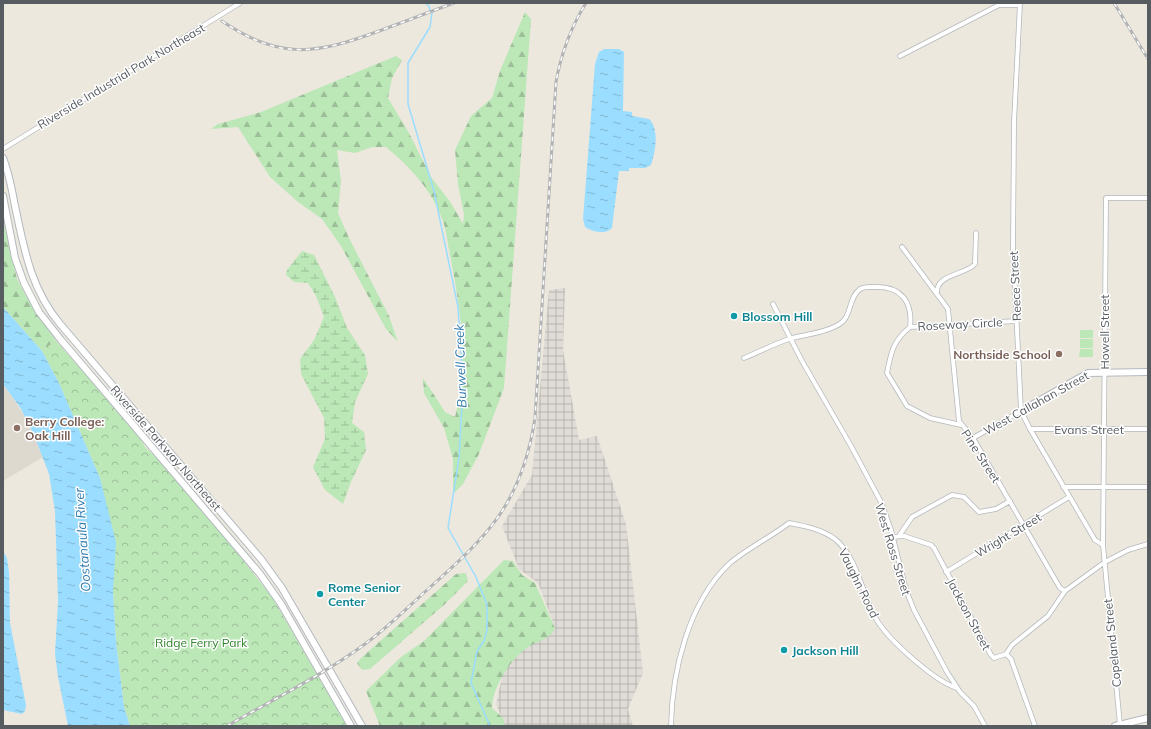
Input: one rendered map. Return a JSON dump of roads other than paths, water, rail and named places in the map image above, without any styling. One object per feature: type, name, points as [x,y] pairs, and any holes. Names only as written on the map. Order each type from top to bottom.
[{"type":"main road","name":"Riverside Parkway Northeast","points":[[3,158],[28,264],[46,304],[55,318],[264,564],[285,593],[362,726]]},
{"type":"main road","name":"Riverside Parkway Northeast","points":[[3,196],[20,274],[39,312],[61,340],[260,574],[281,604],[351,726]]},
{"type":"main road","name":"West Callahan Street","points":[[1021,411],[1084,375],[1094,371],[1148,372]]},
{"type":"main road","points":[[1117,725],[1148,718]]},
{"type":"street","name":"Riverside Industrial Park Northeast","points":[[3,149],[240,3]]},
{"type":"street","points":[[900,56],[998,5],[1020,4]]},
{"type":"street","name":"Reece Street","points":[[1020,4],[1014,122],[1013,264],[1021,411],[1095,540],[1103,545]]},
{"type":"street","name":"Howell Street","points":[[1105,562],[1103,545],[1103,372],[1106,198],[1148,198]]},
{"type":"street","points":[[937,292],[938,286],[945,280],[975,264],[976,233]]},
{"type":"street","name":"Pine Street","points":[[902,246],[948,308],[958,416],[961,425],[968,430],[973,438],[1060,588],[1065,592]]},
{"type":"street","points":[[744,358],[789,339],[823,332],[838,326],[847,316],[856,293],[862,288],[866,287],[886,287],[897,292],[910,307],[912,313],[910,327]]},
{"type":"street","name":"West Ross Street","points":[[773,304],[789,339],[866,472],[880,502],[892,537],[909,600],[947,672],[957,688],[974,706],[985,726]]},
{"type":"street","name":"Roseway Circle","points":[[961,425],[930,418],[907,406],[887,373],[891,351],[899,336],[910,327],[1016,321]]},
{"type":"street","name":"West Callahan Street","points":[[973,438],[1021,411]]},
{"type":"street","name":"Evans Street","points":[[1030,429],[1148,429]]},
{"type":"street","points":[[1063,486],[1148,487]]},
{"type":"street","points":[[899,536],[912,517],[952,494],[964,497],[979,512],[996,509],[1010,502]]},
{"type":"street","name":"Wright Street","points":[[946,572],[1069,497]]},
{"type":"street","name":"Vaughn Road","points":[[671,726],[674,685],[683,641],[709,589],[730,564],[789,523],[813,528],[838,543],[854,568],[875,618],[884,630],[898,645],[939,680],[957,688]]},
{"type":"street","name":"Jackson Street","points":[[892,537],[899,536],[931,545],[991,655],[994,658],[1006,654],[1011,659],[1035,726]]},
{"type":"street","points":[[1006,654],[1012,646],[1048,616],[1065,592],[1105,562],[1128,550],[1148,544]]},
{"type":"street","name":"Copeland Street","points":[[1105,562],[1117,725]]},
{"type":"water","points":[[604,49],[619,49],[624,52],[623,111],[632,112],[632,116],[649,119],[655,129],[656,141],[651,165],[645,168],[629,168],[629,171],[619,171],[612,228],[606,232],[602,232],[585,227],[583,219],[595,64],[599,52]]},
{"type":"water","name":"Oostanaula River","points":[[3,307],[42,351],[59,383],[100,478],[116,542],[113,592],[116,641],[124,707],[130,726],[68,726],[55,654],[58,601],[55,511],[49,474],[34,435],[21,409],[3,384]]},
{"type":"water","points":[[3,551],[7,558],[9,572],[10,623],[26,705],[25,711],[22,714],[3,710]]},
{"type":"waterway","name":"Burwell Creek","points":[[425,3],[429,6],[432,13],[430,27],[408,63],[408,104],[434,191],[458,307],[461,350],[462,404],[459,458],[448,528],[476,577],[487,605],[487,630],[484,641],[477,651],[471,683],[490,726]]},
{"type":"railway","points":[[222,21],[243,34],[262,43],[281,48],[299,50],[336,45],[357,39],[454,3]]},
{"type":"railway","points":[[227,726],[297,687],[365,644],[397,618],[468,552],[499,516],[511,496],[521,473],[529,448],[535,418],[556,82],[567,41],[586,3]]},
{"type":"railway","points":[[1114,3],[1148,59]]},
{"type":"place","name":"Blossom Hill","points":[[734,316]]},
{"type":"place","name":"Northside School","points":[[1059,354]]},
{"type":"place","name":"Berry College: Oak Hill","points":[[17,428]]},
{"type":"place","name":"Rome Senior Center","points":[[320,594]]},
{"type":"place","name":"Jackson Hill","points":[[784,650]]},
{"type":"park label","name":"Ridge Ferry Park","points":[[201,642]]}]
